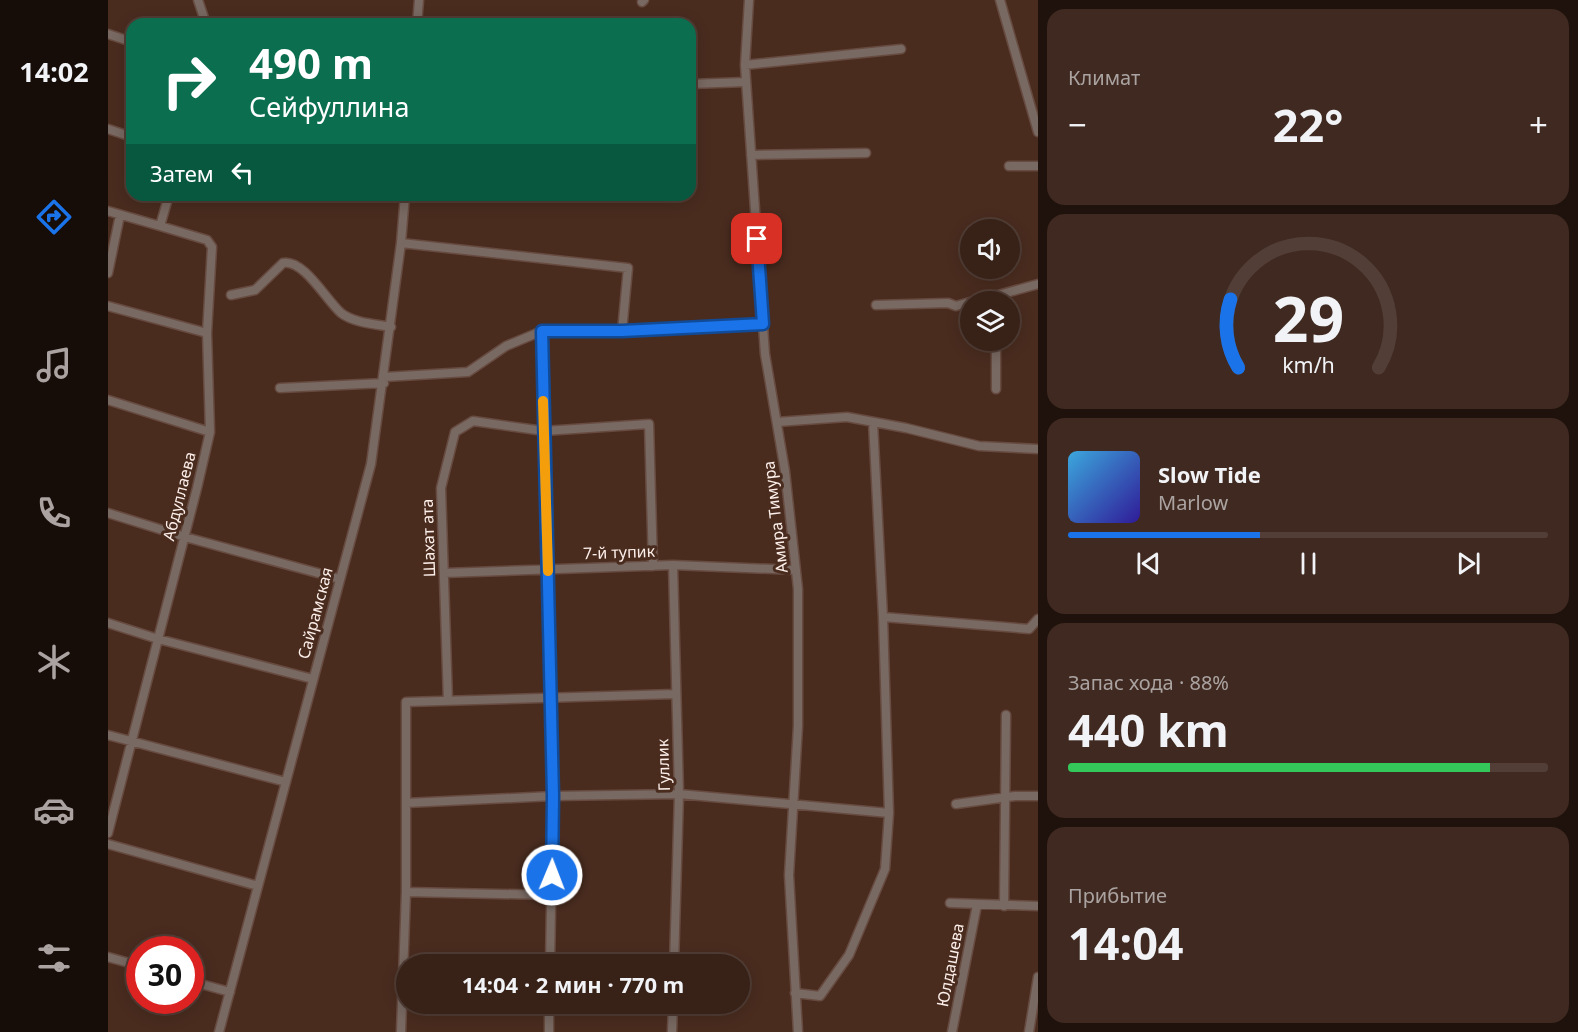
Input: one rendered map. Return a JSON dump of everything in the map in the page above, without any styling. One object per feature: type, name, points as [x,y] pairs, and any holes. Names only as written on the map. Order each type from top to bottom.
[{"type":"street","points":[[198,0],[204,18]]},
{"type":"street","points":[[418,18],[419,0]]},
{"type":"street","name":"Амира Тимура","points":[[749,0],[745,65],[765,354],[785,471],[798,589],[798,726],[789,874],[798,1032]]},
{"type":"street","points":[[1000,0],[1038,132]]},
{"type":"street","points":[[108,34],[126,40]]},
{"type":"street","points":[[745,65],[901,49]]},
{"type":"street","points":[[696,84],[746,82]]},
{"type":"street","points":[[108,129],[126,135]]},
{"type":"street","points":[[751,155],[866,153]]},
{"type":"street","points":[[1009,166],[1038,166]]},
{"type":"street","points":[[160,226],[167,201]]},
{"type":"street","name":"Сайрамская","points":[[219,1032],[371,464],[384,380],[404,201]]},
{"type":"street","name":"Абдуллаева","points":[[108,211],[207,240],[212,247],[207,333],[210,432],[108,833]]},
{"type":"street","points":[[108,273],[120,215]]},
{"type":"street","points":[[401,243],[628,268],[622,331]]},
{"type":"street","points":[[231,295],[255,290],[284,263],[289,262],[300,267],[342,313],[354,319],[390,327]]},
{"type":"street","points":[[1017,291],[1038,284]]},
{"type":"street","points":[[876,305],[948,303],[960,305]]},
{"type":"street","points":[[108,306],[207,333]]},
{"type":"street","points":[[280,388],[468,372],[506,346],[542,331],[622,331],[763,324]]},
{"type":"street","points":[[542,331],[553,796],[550,954]]},
{"type":"street","points":[[996,351],[996,389]]},
{"type":"street","points":[[108,400],[210,432]]},
{"type":"street","points":[[777,422],[847,417],[979,446],[1038,449]]},
{"type":"street","name":"Шахат ата","points":[[448,700],[441,488],[455,432],[473,422],[544,431]]},
{"type":"street","points":[[795,993],[820,996],[849,956],[885,869],[890,813],[873,422]]},
{"type":"street","points":[[544,431],[649,424],[653,566]]},
{"type":"street","points":[[108,513],[184,537],[340,579]]},
{"type":"street","name":"7-й тупик","points":[[444,573],[673,565],[796,570]]},
{"type":"street","name":"Гуллик","points":[[673,565],[679,794],[674,954]]},
{"type":"street","points":[[883,617],[1029,629],[1038,619]]},
{"type":"street","points":[[108,624],[313,679]]},
{"type":"street","points":[[405,954],[406,702],[675,694]]},
{"type":"street","points":[[1004,906],[1006,715]]},
{"type":"street","points":[[108,735],[286,782]]},
{"type":"street","points":[[406,803],[553,796],[679,794],[890,813]]},
{"type":"street","points":[[956,804],[1038,796]]},
{"type":"street","points":[[108,844],[258,886]]},
{"type":"street","points":[[406,892],[551,895]]},
{"type":"street","name":"Юлдашева","points":[[950,903],[1038,906]]},
{"type":"street","name":"Юлдашева","points":[[952,1032],[977,905]]},
{"type":"street","points":[[108,957],[126,962]]},
{"type":"street","points":[[1029,1032],[1038,977]]},
{"type":"street","points":[[204,985],[230,992]]},
{"type":"street","points":[[401,1032],[403,1014]]},
{"type":"street","points":[[549,1014],[549,1032]]},
{"type":"street","points":[[672,1032],[673,1014]]},
{"type":"slow traffic","points":[[543,401],[548,571]]},
{"type":"route","points":[[552,875],[553,796],[542,331],[622,331],[763,324],[757,239]]}]
